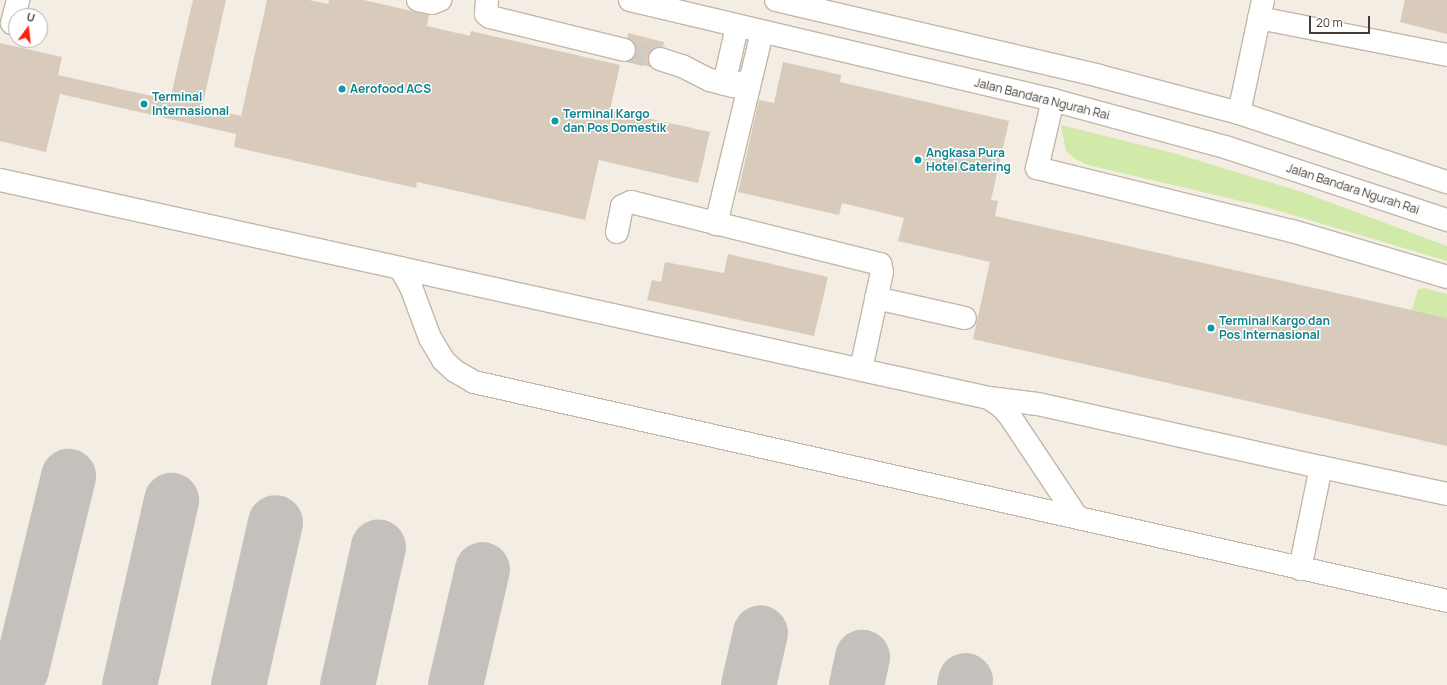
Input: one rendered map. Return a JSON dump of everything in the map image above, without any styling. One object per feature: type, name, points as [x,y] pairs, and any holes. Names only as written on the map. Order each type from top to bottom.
[{"type":"street","points":[[418,0],[432,3],[440,0]]},
{"type":"street","points":[[487,0],[486,14],[490,17],[624,50]]},
{"type":"street","name":"Jalan Bandara Ngurah Rai","points":[[630,0],[762,33],[1053,100],[1228,148],[1445,214]]},
{"type":"street","points":[[776,0],[1099,76],[1239,113],[1447,182]]},
{"type":"street","points":[[1239,113],[1260,5],[1447,55]]},
{"type":"street","points":[[724,84],[737,27]]},
{"type":"street","points":[[716,224],[762,33]]},
{"type":"street","points":[[660,59],[724,84],[734,86],[750,79]]},
{"type":"street","points":[[1053,100],[1037,168],[1292,231],[1447,277]]},
{"type":"street","points":[[0,180],[989,398],[1038,404],[1447,494]]},
{"type":"street","points":[[617,232],[622,206],[626,202],[880,264],[882,272],[861,369]]},
{"type":"street","points":[[400,268],[411,287],[430,338],[443,360],[455,372],[474,382],[1447,601]]},
{"type":"street","points":[[876,298],[965,318]]},
{"type":"street","points":[[989,398],[1002,407],[1009,415],[1077,517]]},
{"type":"street","points":[[1300,569],[1321,467]]},
{"type":"green space","points":[[1061,125],[1177,154],[1305,193],[1447,246],[1447,261],[1266,207],[1088,165],[1075,159],[1066,151]]},
{"type":"green space","points":[[1424,288],[1447,294],[1447,318],[1412,310],[1418,289]]},
{"type":"building","points":[[193,0],[226,0],[202,107],[241,116],[267,0],[309,0],[328,4],[329,0],[364,0],[429,15],[427,26],[470,36],[471,31],[620,65],[610,110],[710,132],[698,183],[599,160],[585,220],[417,182],[416,188],[234,147],[236,134],[60,94],[46,152],[0,141],[0,43],[8,45],[8,48],[22,48],[62,57],[58,75],[170,100]]},
{"type":"building","points":[[1405,0],[1447,0],[1447,34],[1400,22]]},
{"type":"building","points":[[628,33],[664,42],[663,47],[652,50],[648,55],[650,67],[629,61],[636,53],[636,47],[627,38]]},
{"type":"building","name":"Terminal Kargo dan Pos Internasional","points":[[783,62],[841,75],[840,82],[1009,121],[991,200],[998,201],[995,216],[1447,318],[1447,446],[973,339],[990,262],[898,241],[904,218],[842,203],[839,215],[738,192],[759,100],[774,103]]},
{"type":"building","points":[[728,254],[828,277],[814,336],[647,300],[652,280],[661,282],[665,262],[724,273]]},
{"type":"taxiway","points":[[1,685],[21,669],[68,476]]},
{"type":"taxiway","points":[[129,685],[171,500]]},
{"type":"taxiway","points":[[238,685],[275,522]]},
{"type":"taxiway","points":[[347,685],[378,546]]},
{"type":"taxiway","points":[[455,685],[482,569]]},
{"type":"taxiway","points":[[748,685],[760,632]]},
{"type":"taxiway","points":[[856,685],[862,657]]},
{"type":"taxiway","points":[[964,685],[965,680]]},
{"type":"tunnel","points":[[624,50],[660,59]]},
{"type":"place","name":"Aerofood ACS","points":[[342,89]]},
{"type":"place","name":"Terminal Internasional","points":[[144,104]]},
{"type":"place","name":"Terminal Kargo dan Pos Domestik","points":[[555,121]]},
{"type":"place","name":"Angkasa Pura Hotel Catering","points":[[918,160]]},
{"type":"place","name":"Terminal Kargo dan Pos Internasional","points":[[1211,328]]}]
